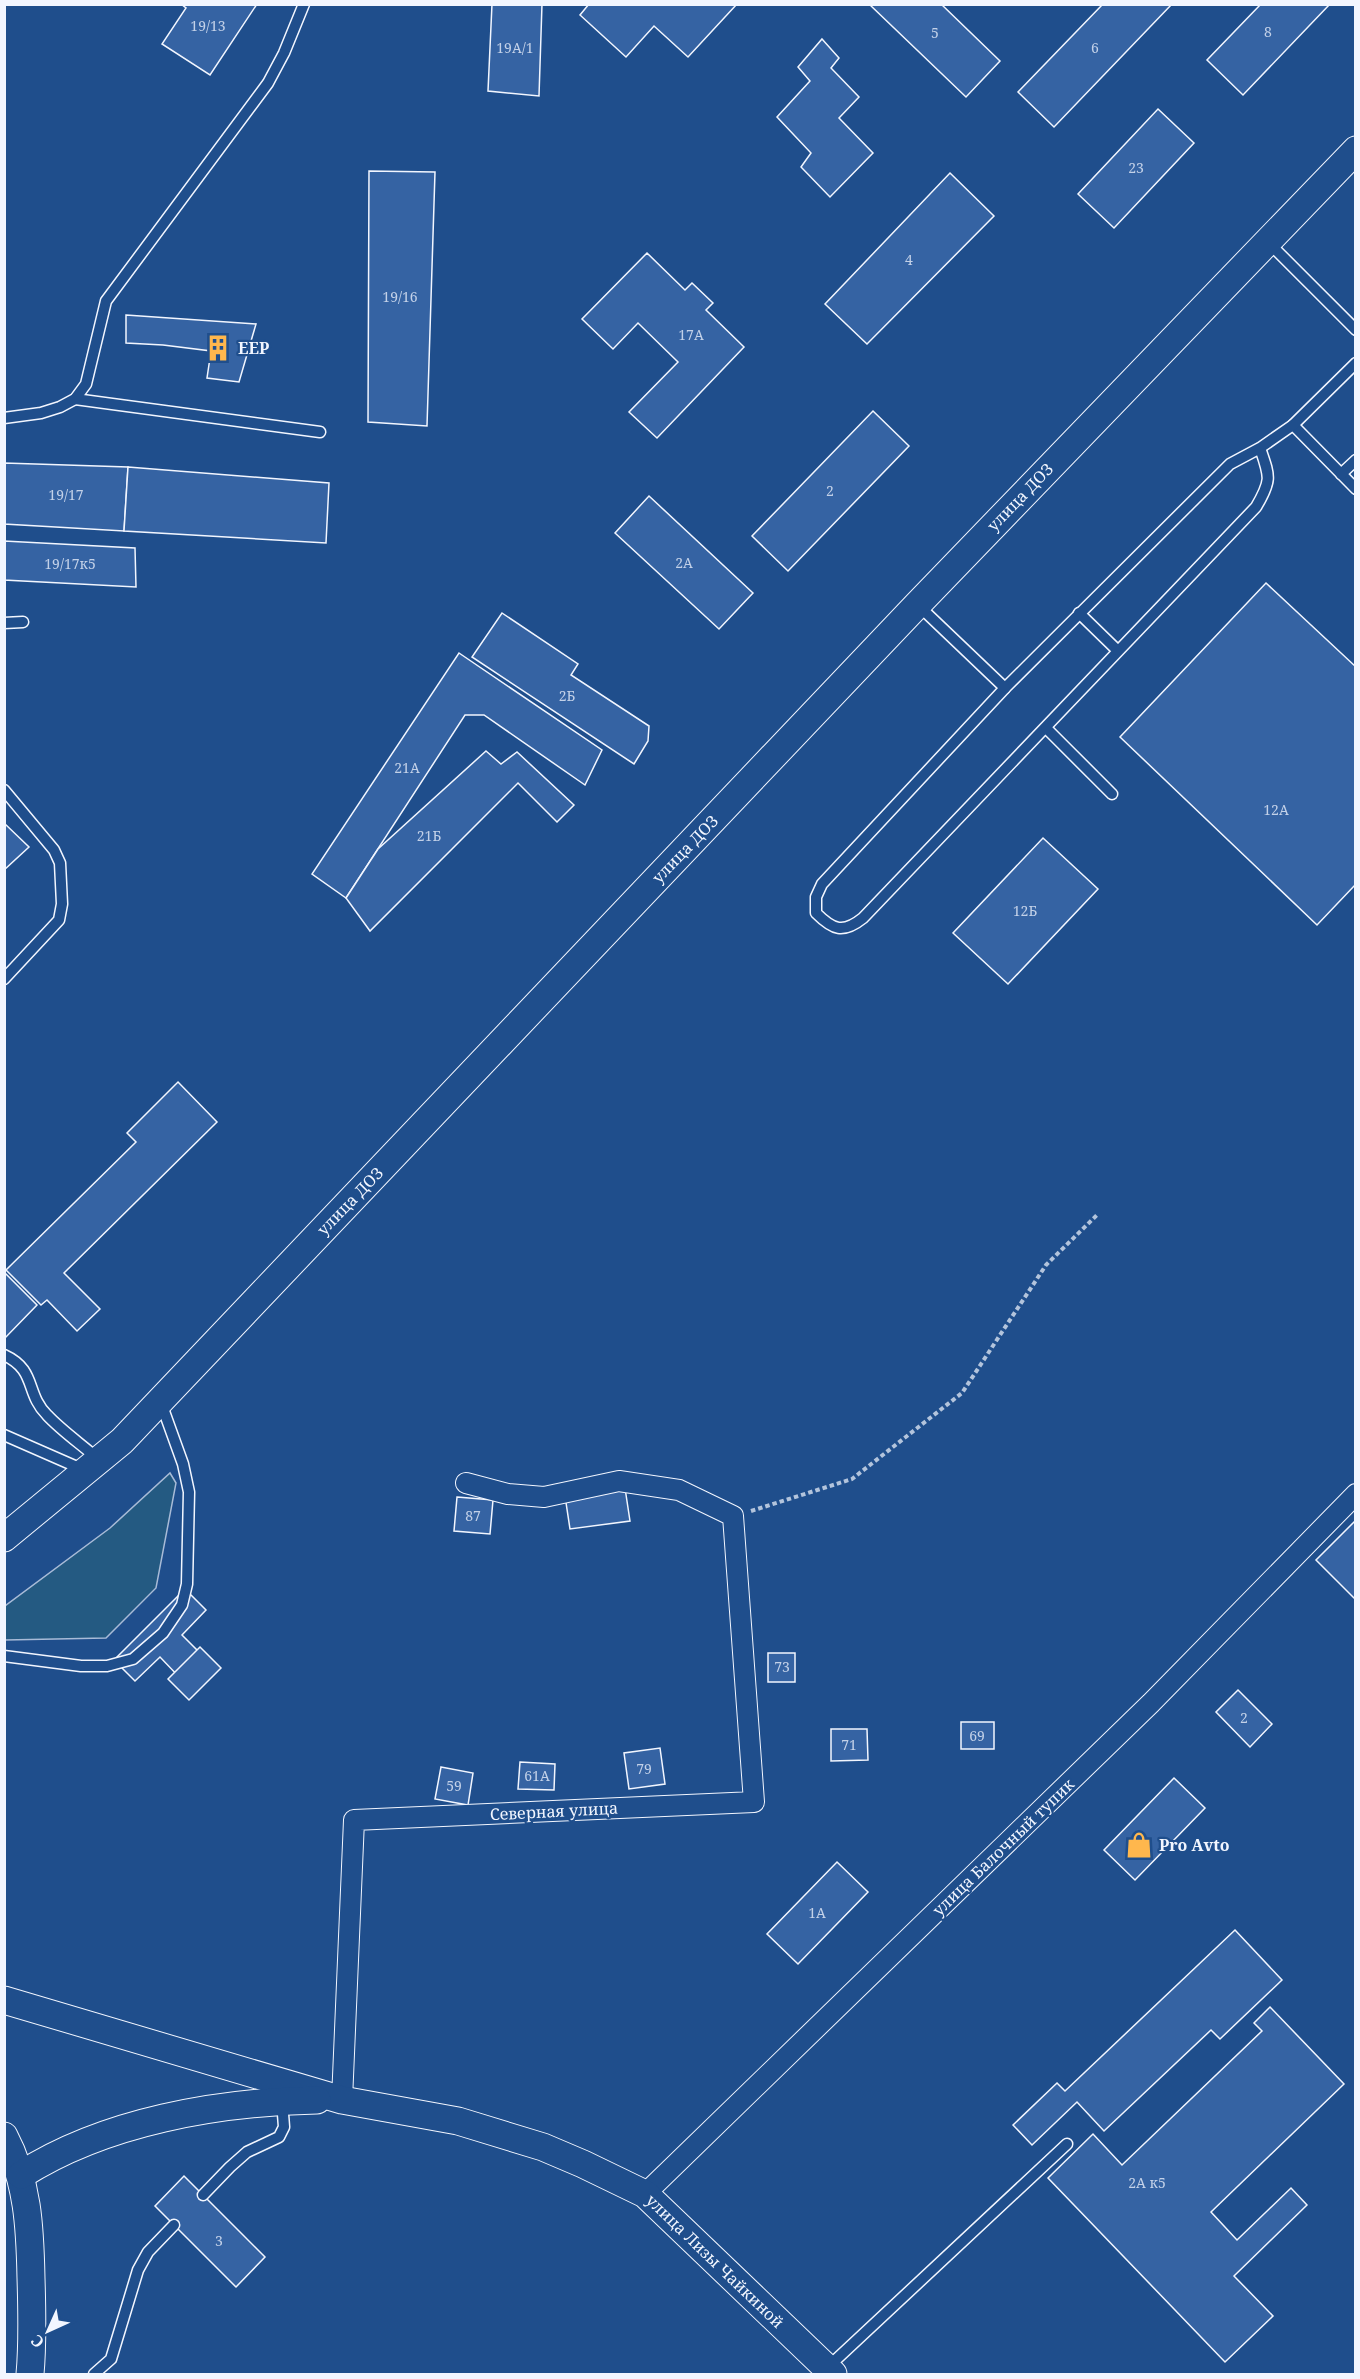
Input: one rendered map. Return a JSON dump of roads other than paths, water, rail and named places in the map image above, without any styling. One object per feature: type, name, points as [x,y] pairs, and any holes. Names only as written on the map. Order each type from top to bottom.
[{"type":"main road","name":"улица ДОЗ","points":[[4,1538],[122,1441],[917,604],[1356,150]]},
{"type":"main road","points":[[4,2000],[342,2100]]},
{"type":"main road","name":"улица Лизы Чайкиной","points":[[342,2100],[458,2121],[497,2132],[583,2164],[645,2194],[830,2371]]},
{"type":"main road","points":[[21,2175],[49,2157],[128,2128],[251,2103],[342,2100]]},
{"type":"main road","points":[[4,2136],[21,2175],[30,2237],[33,2373]]},
{"type":"street","name":"Северная улица","points":[[342,2100],[354,1820],[754,1802],[734,1516],[679,1490],[619,1481],[544,1497],[508,1494],[466,1483]]},
{"type":"street","name":"улица Балочный тупик","points":[[645,2194],[1151,1703],[1356,1494]]},
{"type":"lane","points":[[4,418],[41,413],[60,407],[75,399],[86,384],[106,301],[268,83],[284,53],[304,4]]},
{"type":"lane","points":[[1266,241],[1356,330]]},
{"type":"lane","points":[[1260,448],[1269,474],[1266,490],[1256,507],[863,918],[854,925],[841,929],[829,926],[816,913],[816,897],[822,884],[1005,688],[1230,464],[1260,448],[1293,425],[1356,363]]},
{"type":"lane","points":[[75,399],[320,432]]},
{"type":"lane","points":[[1293,425],[1356,489]]},
{"type":"lane","points":[[1341,474],[1356,460]]},
{"type":"lane","points":[[917,604],[1005,688]]},
{"type":"lane","points":[[1080,613],[1117,650]]},
{"type":"lane","points":[[4,623],[23,622]]},
{"type":"lane","points":[[1046,728],[1112,794]]},
{"type":"lane","points":[[4,790],[54,850],[60,863],[62,904],[59,920],[4,979]]},
{"type":"lane","points":[[4,1355],[24,1367],[36,1400],[93,1466]]},
{"type":"lane","points":[[4,1656],[81,1666],[107,1666],[133,1659],[163,1633],[182,1605],[187,1584],[189,1492],[183,1464],[161,1400]]},
{"type":"lane","points":[[4,1435],[93,1466]]},
{"type":"lane","points":[[203,2195],[230,2166],[247,2152],[279,2137],[284,2127],[282,2101]]},
{"type":"lane","points":[[830,2371],[1067,2144]]},
{"type":"lane","points":[[94,2374],[111,2359],[138,2270],[148,2252],[174,2225]]},
{"type":"place","name":"EEP","points":[[218,348]]},
{"type":"place","name":"Pro Аvto","points":[[1139,1845]]}]
